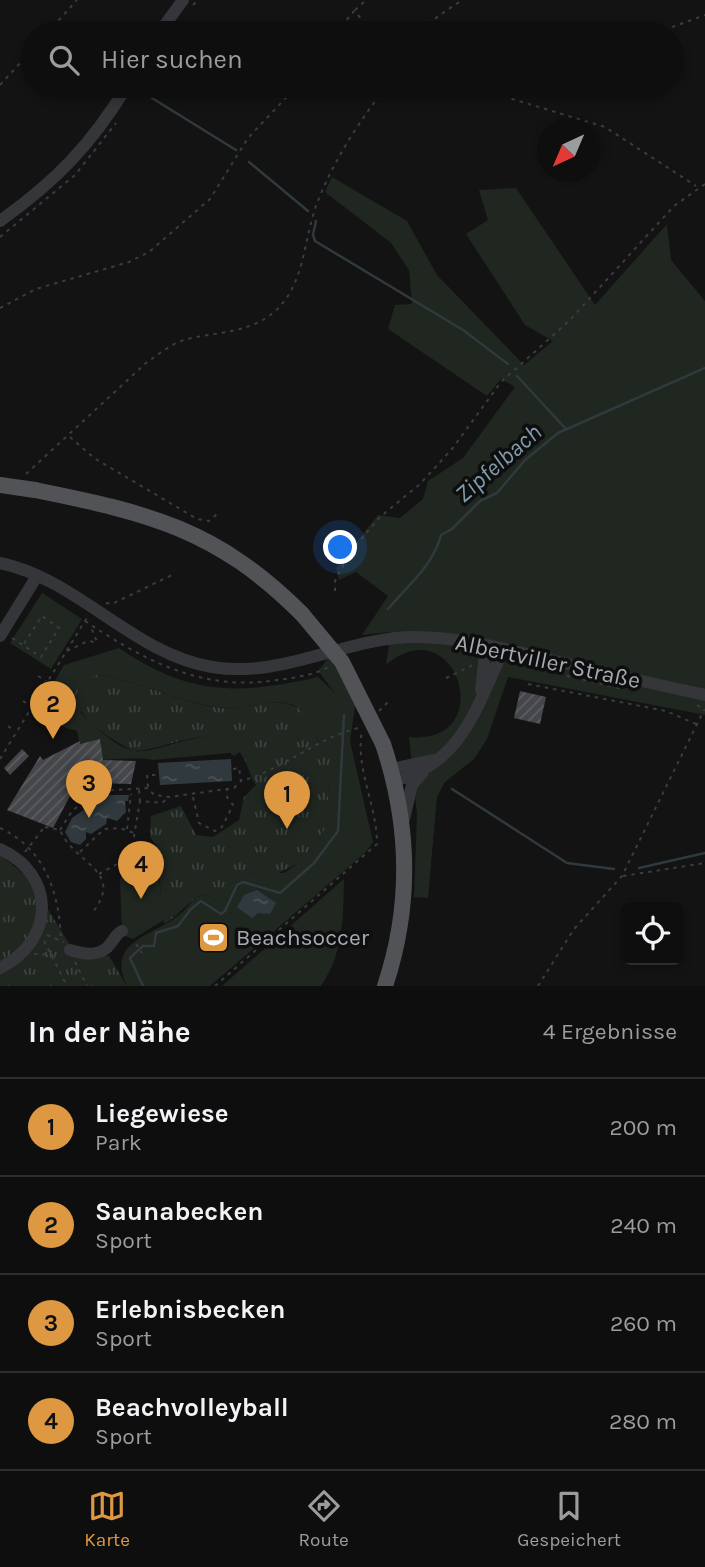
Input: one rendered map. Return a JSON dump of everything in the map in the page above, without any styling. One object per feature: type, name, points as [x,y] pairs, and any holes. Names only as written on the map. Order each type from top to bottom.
[{"type":"main road","points":[[0,485],[107,505],[190,532],[231,553],[268,579],[342,662],[383,744],[403,823],[405,894],[401,928],[385,986]]},
{"type":"street","points":[[168,21],[183,0]]},
{"type":"street","points":[[0,221],[68,166],[105,122],[120,98]]},
{"type":"street","name":"Albertviller Straße","points":[[0,563],[37,576],[166,653],[213,668],[262,668],[366,643],[416,637],[486,645],[705,695]]},
{"type":"street","points":[[1,634],[37,576]]},
{"type":"street","points":[[480,700],[486,645]]},
{"type":"street","points":[[403,823],[412,785],[423,771],[441,758],[467,728],[504,649]]},
{"type":"street","points":[[393,775],[441,758]]},
{"type":"street","points":[[393,775],[423,771]]},
{"type":"street","points":[[0,849],[20,861],[36,882],[43,913],[38,932],[23,953],[0,968]]},
{"type":"street","points":[[70,950],[94,954],[109,947],[122,931]]},
{"type":"path","points":[[58,21],[77,0]]},
{"type":"path","points":[[431,21],[462,0]]},
{"type":"path","points":[[345,21],[365,1]]},
{"type":"path","points":[[354,10],[364,21]]},
{"type":"path","points":[[684,23],[705,15]]},
{"type":"path","points":[[0,85],[21,62]]},
{"type":"path","points":[[0,308],[36,289],[129,262],[149,252],[210,199],[248,138],[286,98]]},
{"type":"path","points":[[24,476],[146,363],[167,348],[185,340],[240,330],[257,324],[284,303],[299,274],[316,206],[327,181],[379,98]]},
{"type":"path","points":[[509,98],[605,127],[698,187]]},
{"type":"path","points":[[335,591],[334,581],[350,552],[380,517],[420,484],[452,449],[501,382],[569,321],[667,215],[698,187],[705,184]]},
{"type":"path","points":[[69,436],[94,458],[197,519],[209,521],[217,514]]},
{"type":"path","points":[[101,603],[112,604],[174,574]]},
{"type":"path","points":[[1,634],[41,657],[59,628],[41,616],[23,645]]},
{"type":"path","points":[[0,758],[85,621]]},
{"type":"path","points":[[66,651],[88,641],[97,642],[91,632],[92,626]]},
{"type":"path","points":[[446,678],[470,668],[474,660]]},
{"type":"path","points":[[38,676],[47,682]]},
{"type":"path","points":[[528,684],[666,711],[697,724]]},
{"type":"path","points":[[23,701],[32,707]]},
{"type":"path","points":[[371,718],[388,702]]},
{"type":"path","points":[[538,986],[574,929],[622,876],[705,705]]},
{"type":"path","points":[[8,726],[17,732]]},
{"type":"path","points":[[157,775],[147,775],[148,788],[154,795],[193,796],[202,791],[234,788],[241,781],[273,771],[297,754],[339,733],[363,726],[358,750],[377,829],[377,844],[215,986]]},
{"type":"path","points":[[233,769],[239,768],[241,781]]},
{"type":"path","points":[[60,830],[72,811],[97,790],[148,788]]},
{"type":"path","points":[[99,874],[137,853],[135,833],[139,789]]},
{"type":"path","points":[[193,796],[200,823],[215,831],[222,827],[233,805],[226,797],[227,789]]},
{"type":"path","points":[[127,830],[131,794]]},
{"type":"path","points":[[140,801],[162,803],[169,797]]},
{"type":"path","points":[[29,847],[45,826],[60,830],[68,846],[79,853],[99,874],[105,887],[105,897],[93,912]]},
{"type":"path","points":[[0,831],[4,829]]},
{"type":"path","points":[[79,853],[104,829],[135,833]]},
{"type":"path","points":[[622,876],[705,863]]},
{"type":"path","points":[[38,932],[53,955],[67,986]]},
{"type":"path","points":[[136,944],[142,953]]},
{"type":"path","points":[[23,953],[53,955]]},
{"type":"green space","points":[[332,177],[407,221],[437,275],[524,365],[553,341],[525,325],[466,234],[488,220],[479,190],[516,188],[595,305],[667,224],[671,260],[705,301],[705,715],[508,677],[487,739],[474,759],[445,782],[437,797],[428,898],[414,897],[417,814],[409,737],[437,734],[454,721],[460,702],[458,682],[448,664],[432,652],[411,651],[386,665],[391,632],[362,635],[388,596],[356,572],[339,580],[336,568],[378,515],[400,518],[423,499],[428,481],[463,458],[515,387],[501,379],[487,396],[388,329],[395,305],[412,304],[409,270],[391,243],[325,192]]},
{"type":"green space","points":[[42,593],[82,619],[51,669],[10,643]]},
{"type":"green space","points":[[119,648],[145,664],[192,683],[215,687],[263,687],[318,677],[335,693],[318,671],[329,657],[356,700],[350,741],[373,842],[366,852],[210,986],[127,986],[122,972],[122,960],[133,943],[175,918],[199,896],[204,894],[219,902],[236,875],[254,872],[284,873],[304,859],[320,839],[328,821],[328,789],[336,735],[318,743],[308,718],[297,707],[289,704],[272,702],[237,708],[211,706],[98,675],[81,713],[121,746],[135,751],[146,751],[204,737],[230,742],[240,752],[234,756],[230,753],[153,760],[103,760],[100,740],[80,744],[77,731],[61,726],[42,702],[64,665]]},
{"type":"green space","points":[[98,675],[130,682],[206,706],[231,708],[278,702],[287,704],[301,710],[308,718],[318,743],[337,734],[328,789],[328,821],[320,839],[304,860],[269,878],[254,872],[237,875],[219,902],[204,894],[164,924],[156,845],[150,837],[151,816],[181,806],[196,835],[213,837],[239,820],[244,797],[256,785],[239,750],[223,740],[198,738],[133,751],[107,735],[91,723],[74,698],[79,681]]},
{"type":"green space","points":[[0,854],[29,879],[77,956],[109,956],[127,986],[0,986]]},
{"type":"green space","points":[[155,873],[159,878],[164,920],[133,939],[122,935],[120,878]]},
{"type":"green space","points":[[344,879],[341,934],[329,973],[321,986],[222,986]]},
{"type":"water","points":[[231,759],[232,781],[160,785],[158,763]]},
{"type":"water","points":[[103,792],[105,795],[129,795],[128,801],[125,801],[126,812],[117,821],[107,818],[106,824],[91,834],[86,832],[86,839],[80,845],[71,842],[65,832],[72,818],[98,800],[96,795]]},
{"type":"water","points":[[257,890],[276,903],[270,914],[258,913],[252,918],[237,907],[244,895]]},
{"type":"building","points":[[520,691],[546,697],[540,724],[514,718]]},
{"type":"building","points":[[100,739],[103,760],[136,761],[131,784],[94,783],[84,794],[70,796],[53,828],[7,810],[40,756],[43,760],[80,741],[80,744]]},
{"type":"building","points":[[22,749],[29,756],[10,775],[4,768]]},
{"type":"waterway","points":[[152,98],[236,150]]},
{"type":"waterway","points":[[249,162],[308,211]]},
{"type":"waterway","points":[[316,221],[313,235],[315,241],[463,330],[508,364]]},
{"type":"waterway","name":"Zipfelbach","points":[[388,609],[426,566],[441,535],[452,529],[480,501],[497,493],[525,460],[558,433],[705,368]]},
{"type":"waterway","points":[[517,376],[566,429]]},
{"type":"waterway","name":"Zipfelbach","points":[[143,986],[130,958],[143,946],[154,946],[156,933],[178,926],[201,901],[221,914],[237,885],[243,882],[280,893],[314,863],[338,831],[344,715]]},
{"type":"waterway","points":[[452,789],[567,863],[614,869]]},
{"type":"waterway","points":[[639,868],[705,853]]},
{"type":"place","name":"Saunabecken","points":[[53,739]]},
{"type":"place","name":"Erlebnisbecken","points":[[89,818]]},
{"type":"place","name":"Liegewiese","points":[[287,829]]},
{"type":"place","name":"Beachvolleyball","points":[[141,899]]},
{"type":"place","name":"Beachsoccer","points":[[213,937]]}]
